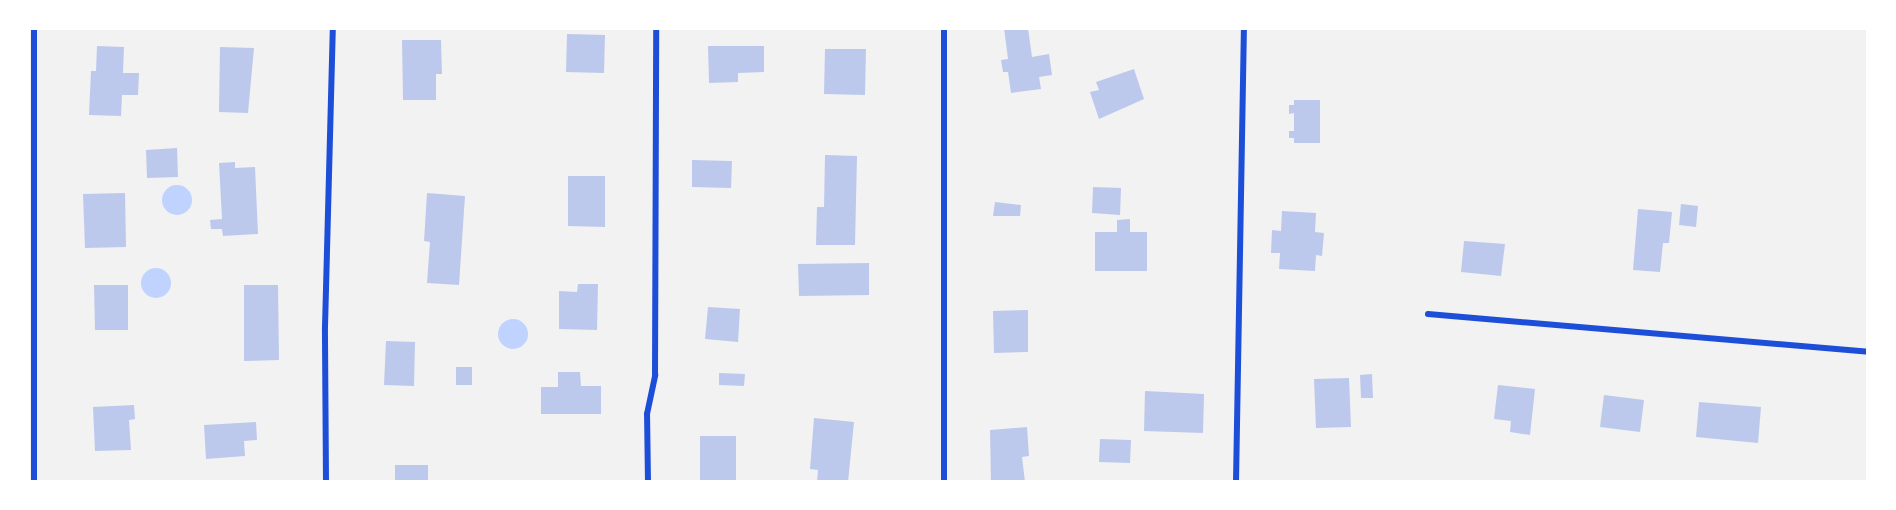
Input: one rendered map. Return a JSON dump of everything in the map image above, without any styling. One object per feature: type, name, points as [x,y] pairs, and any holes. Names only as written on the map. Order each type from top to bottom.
[{"type":"street","points":[[34,28],[34,482]]},
{"type":"street","points":[[326,482],[325,327],[333,28]]},
{"type":"street","points":[[648,482],[647,414],[655,375],[656,28]]},
{"type":"street","points":[[944,28],[944,482]]},
{"type":"street","points":[[1236,482],[1244,28]]},
{"type":"street","points":[[1428,314],[1868,352]]},
{"type":"water","points":[[177,185],[187,190],[192,200],[187,210],[177,215],[167,210],[162,200],[167,190]]},
{"type":"water","points":[[156,268],[162,269],[170,277],[170,289],[162,297],[156,298],[150,297],[142,289],[141,283],[142,277],[150,269]]},
{"type":"water","points":[[513,319],[523,324],[528,334],[523,344],[513,349],[503,344],[498,334],[503,324]]},
{"type":"building","points":[[1004,28],[1028,28],[1032,57],[1049,54],[1052,75],[1039,77],[1041,89],[1011,93],[1008,72],[1003,72],[1001,60],[1008,59]]},
{"type":"building","points":[[567,34],[605,35],[604,73],[566,72]]},
{"type":"building","points":[[402,40],[441,40],[442,74],[436,74],[436,100],[403,100]]},
{"type":"building","points":[[97,46],[124,47],[123,73],[139,73],[138,95],[122,95],[121,116],[89,115],[91,71],[96,71]]},
{"type":"building","points":[[708,46],[764,46],[764,72],[738,73],[738,82],[709,83]]},
{"type":"building","points":[[220,47],[254,48],[248,113],[219,112]]},
{"type":"building","points":[[825,49],[866,49],[865,95],[824,94]]},
{"type":"building","points":[[1134,69],[1144,99],[1099,119],[1090,92],[1099,90],[1096,82]]},
{"type":"building","points":[[1294,100],[1320,100],[1320,143],[1294,143],[1294,138],[1289,138],[1289,131],[1294,131],[1294,113],[1289,114],[1289,105],[1294,105]]},
{"type":"building","points":[[177,148],[178,177],[147,178],[146,150]]},
{"type":"building","points":[[825,155],[857,156],[855,245],[816,245],[817,207],[824,207]]},
{"type":"building","points":[[692,160],[732,161],[731,188],[692,187]]},
{"type":"building","points":[[235,162],[235,168],[255,167],[258,234],[223,236],[222,229],[211,229],[210,220],[222,219],[219,163]]},
{"type":"building","points":[[568,176],[605,176],[605,227],[568,226]]},
{"type":"building","points":[[1093,187],[1121,188],[1120,215],[1092,213]]},
{"type":"building","points":[[125,193],[126,247],[85,248],[83,194]]},
{"type":"building","points":[[427,193],[465,196],[459,285],[427,283],[430,242],[424,241]]},
{"type":"building","points":[[995,202],[1021,205],[1020,216],[993,216]]},
{"type":"building","points":[[1681,204],[1698,206],[1696,227],[1679,225]]},
{"type":"building","points":[[1638,209],[1672,212],[1669,243],[1663,243],[1660,272],[1633,270]]},
{"type":"building","points":[[1282,211],[1316,213],[1315,232],[1324,233],[1322,256],[1316,255],[1315,271],[1279,269],[1280,253],[1271,253],[1272,230],[1281,231]]},
{"type":"building","points":[[1130,219],[1130,232],[1147,232],[1147,271],[1095,271],[1095,232],[1117,232],[1117,220]]},
{"type":"building","points":[[1464,241],[1505,244],[1501,276],[1461,272]]},
{"type":"building","points":[[869,263],[869,295],[799,296],[798,264]]},
{"type":"building","points":[[578,284],[598,284],[597,330],[559,329],[559,291],[577,292]]},
{"type":"building","points":[[94,285],[128,285],[128,330],[95,330]]},
{"type":"building","points":[[244,285],[278,285],[279,360],[244,361]]},
{"type":"building","points":[[708,307],[740,309],[738,342],[705,339]]},
{"type":"building","points":[[1028,310],[1028,352],[994,353],[993,311]]},
{"type":"building","points":[[386,341],[415,342],[414,386],[384,385]]},
{"type":"building","points":[[456,367],[472,367],[472,385],[456,385]]},
{"type":"building","points":[[558,372],[580,372],[581,386],[601,386],[601,414],[541,414],[541,387],[558,387]]},
{"type":"building","points":[[719,373],[745,374],[744,386],[719,385]]},
{"type":"building","points":[[1372,374],[1373,398],[1361,398],[1360,375]]},
{"type":"building","points":[[1349,378],[1351,427],[1316,428],[1314,379]]},
{"type":"building","points":[[1498,385],[1535,389],[1530,435],[1510,432],[1511,421],[1494,419]]},
{"type":"building","points":[[1145,391],[1204,394],[1203,433],[1144,431]]},
{"type":"building","points":[[1604,395],[1644,400],[1640,432],[1600,427]]},
{"type":"building","points":[[1699,402],[1761,407],[1758,443],[1696,437]]},
{"type":"building","points":[[134,405],[135,419],[129,420],[131,450],[95,451],[93,407]]},
{"type":"building","points":[[814,418],[854,422],[848,482],[817,482],[818,470],[810,469]]},
{"type":"building","points":[[256,422],[257,440],[244,441],[245,456],[206,459],[204,425]]},
{"type":"building","points":[[1027,427],[1029,456],[1022,457],[1025,482],[991,482],[990,430]]},
{"type":"building","points":[[700,436],[736,436],[736,480],[700,480]]},
{"type":"building","points":[[1100,439],[1131,440],[1130,463],[1099,462]]},
{"type":"building","points":[[395,465],[428,465],[428,482],[395,482]]}]
